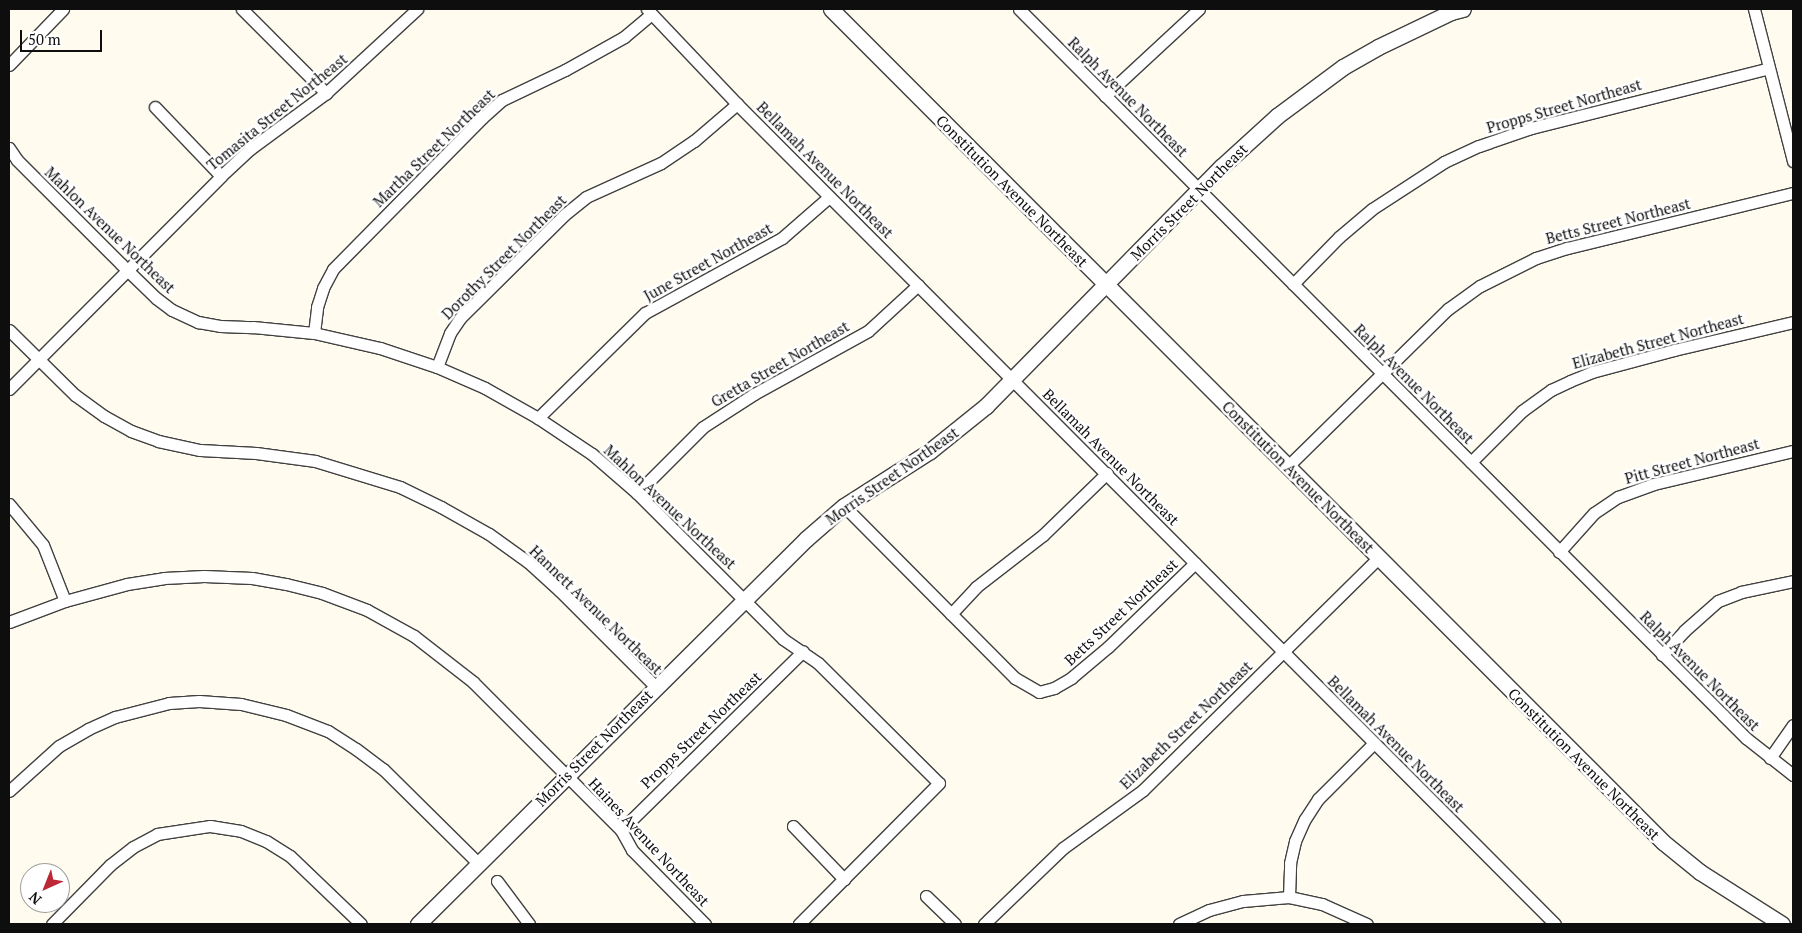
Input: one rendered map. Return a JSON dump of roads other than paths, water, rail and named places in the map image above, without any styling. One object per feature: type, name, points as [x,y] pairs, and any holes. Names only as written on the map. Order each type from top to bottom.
[{"type":"street","points":[[9,66],[63,9]]},
{"type":"street","points":[[242,9],[326,93]]},
{"type":"street","name":"Tomasita Street Northeast","points":[[9,388],[250,149],[326,93],[417,9]]},
{"type":"street","name":"Constitution Avenue Northeast","points":[[831,9],[1663,842],[1700,872],[1782,924]]},
{"type":"street","name":"Ralph Avenue Northeast","points":[[1020,9],[1662,655],[1746,738],[1793,774]]},
{"type":"street","points":[[1105,96],[1199,9]]},
{"type":"street","name":"Morris Street Northeast","points":[[418,924],[806,539],[844,506],[930,451],[986,406],[1106,286],[1199,189],[1277,116],[1343,67],[1386,43],[1451,12],[1463,9]]},
{"type":"street","points":[[1754,9],[1793,161]]},
{"type":"street","name":"Bellamah Avenue Northeast","points":[[649,11],[829,197],[1556,924]]},
{"type":"street","name":"Martha Street Northeast","points":[[314,333],[317,307],[323,288],[333,269],[482,118],[502,100],[564,70],[624,36],[649,11]]},
{"type":"street","name":"Propps Street Northeast","points":[[1293,284],[1340,237],[1372,209],[1444,162],[1479,146],[1566,119],[1769,68]]},
{"type":"street","name":"Dorothy Street Northeast","points":[[437,367],[450,333],[460,318],[564,215],[586,197],[661,163],[694,141],[737,104]]},
{"type":"street","points":[[154,107],[221,176]]},
{"type":"street","name":"Mahlon Avenue Northeast","points":[[9,148],[17,160],[128,271],[156,298],[172,310],[198,322],[220,326],[314,333],[380,348],[437,367],[485,388],[538,418],[592,454],[637,493],[783,639],[818,663],[938,783],[844,879]]},
{"type":"street","name":"Betts Street Northeast","points":[[1287,466],[1448,309],[1480,286],[1536,258],[1567,248],[1793,193]]},
{"type":"street","name":"June Street Northeast","points":[[538,418],[645,313],[782,238],[829,197]]},
{"type":"street","name":"Gretta Street Northeast","points":[[637,493],[703,427],[754,394],[868,331],[918,285]]},
{"type":"street","name":"Elizabeth Street Northeast","points":[[1470,462],[1522,411],[1551,390],[1570,381],[1592,372],[1793,322]]},
{"type":"street","name":"Hannett Avenue Northeast","points":[[9,330],[75,394],[104,416],[131,431],[158,441],[200,450],[256,453],[314,461],[400,487],[441,507],[489,534],[528,562],[560,591],[656,687]]},
{"type":"street","name":"Pitt Street Northeast","points":[[1559,552],[1594,513],[1618,497],[1654,484],[1793,451]]},
{"type":"street","points":[[844,506],[951,614],[976,587],[1043,535],[1107,473]]},
{"type":"street","points":[[9,504],[43,545],[64,601],[9,622]]},
{"type":"street","name":"Elizabeth Street Northeast","points":[[984,924],[1063,848],[1143,790],[1378,558]]},
{"type":"street","name":"Betts Street Northeast","points":[[951,614],[1015,678],[1026,687],[1039,692],[1054,688],[1071,678],[1108,648],[1195,563]]},
{"type":"street","name":"Haines Avenue Northeast","points":[[64,601],[127,584],[164,578],[204,576],[261,580],[322,593],[367,610],[393,623],[430,648],[473,682],[621,830],[632,850],[705,924]]},
{"type":"street","points":[[1662,655],[1690,624],[1718,601],[1741,592],[1793,581]]},
{"type":"street","name":"Propps Street Northeast","points":[[621,830],[803,651]]},
{"type":"street","points":[[9,791],[59,746],[88,729],[115,717],[169,703],[199,701],[240,704],[286,715],[328,731],[383,769],[478,863]]},
{"type":"street","points":[[1770,758],[1793,725]]},
{"type":"street","points":[[1288,897],[1290,863],[1295,841],[1305,819],[1318,799],[1374,743]]},
{"type":"street","points":[[52,924],[110,866],[133,847],[157,834],[210,826],[241,831],[266,841],[290,856],[361,924]]},
{"type":"street","points":[[792,826],[844,879],[799,924]]},
{"type":"street","points":[[497,881],[529,924]]},
{"type":"street","points":[[926,896],[955,924]]},
{"type":"street","points":[[1179,924],[1209,910],[1243,901],[1288,897],[1322,904],[1367,924]]}]
